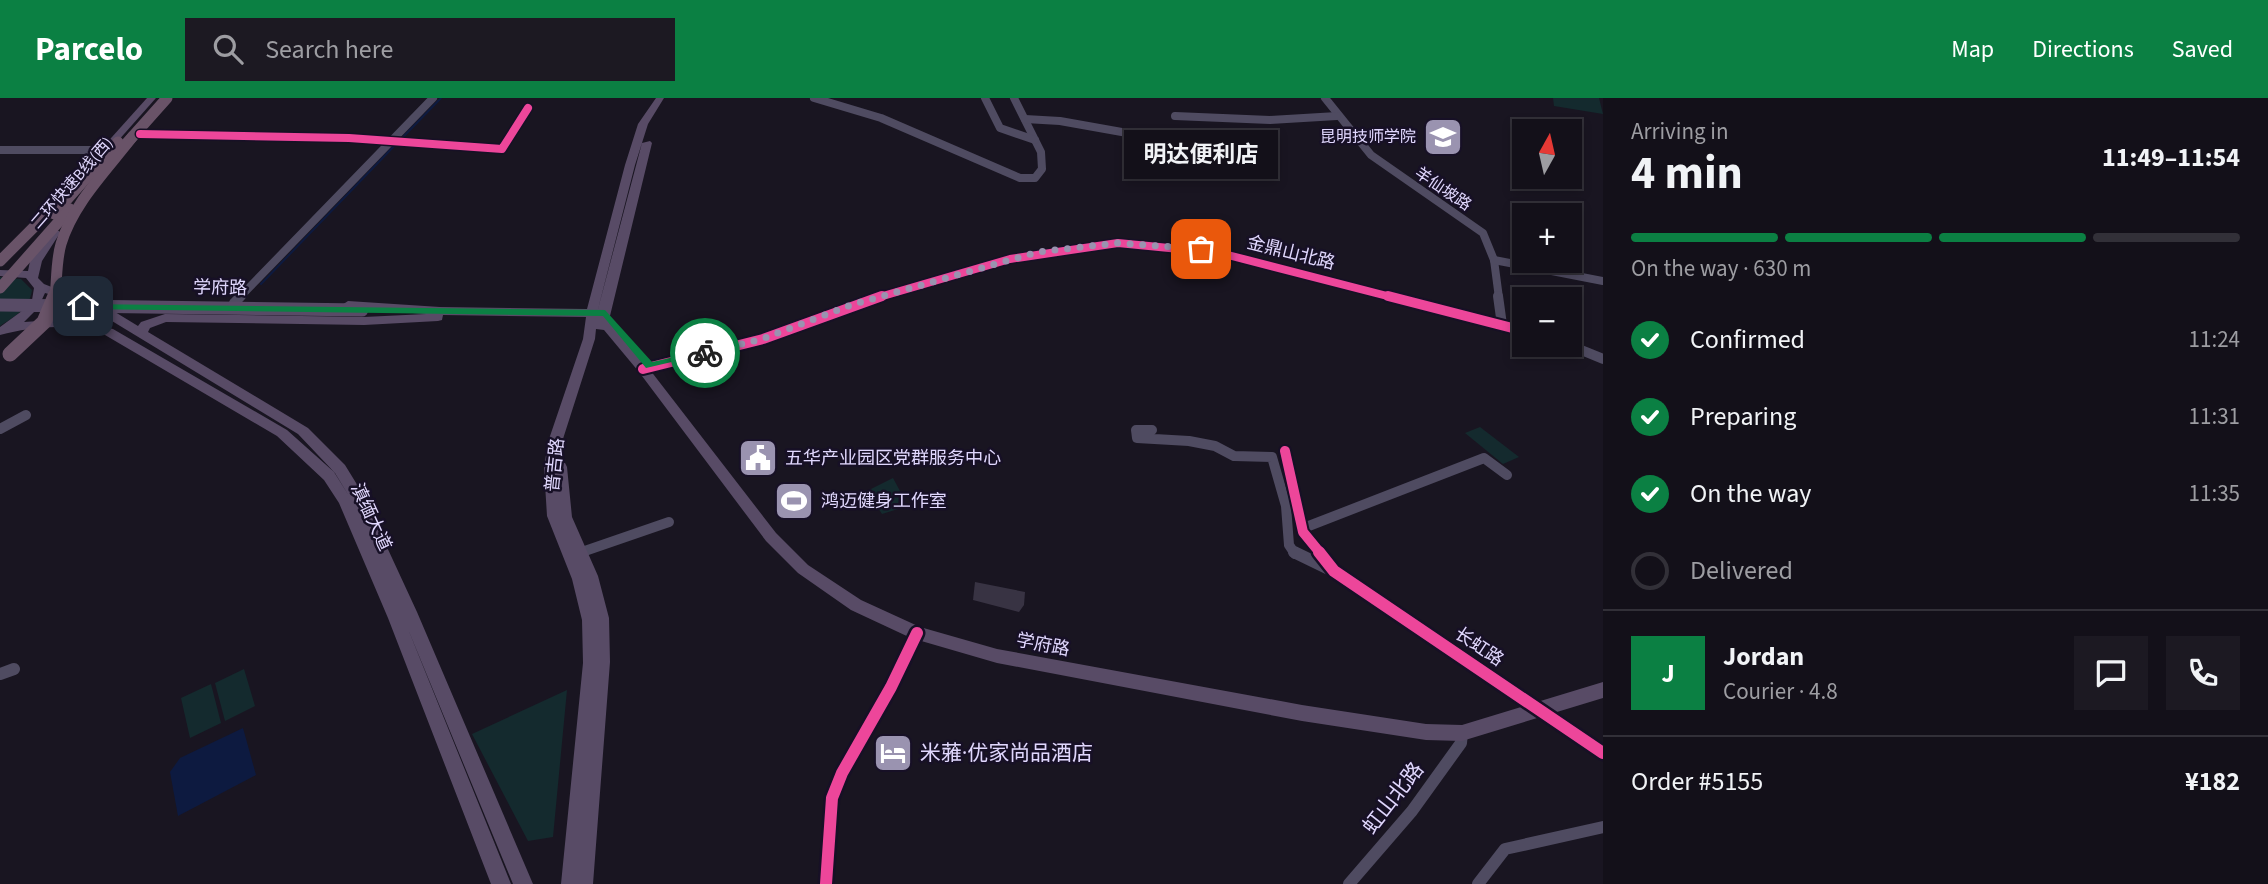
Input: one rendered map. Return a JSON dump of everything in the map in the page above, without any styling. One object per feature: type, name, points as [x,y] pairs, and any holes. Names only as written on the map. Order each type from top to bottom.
[{"type":"highway","points":[[0,274],[155,98]]},
{"type":"highway","name":"二环快速B线(西)","points":[[0,288],[169,98]]},
{"type":"highway","points":[[10,354],[46,318],[55,299],[58,255],[65,231],[137,135]]},
{"type":"highway","points":[[0,261],[86,177]]},
{"type":"main road","points":[[0,261],[38,225],[155,98]]},
{"type":"main road","name":"普吉路","points":[[576,880],[591,663],[590,620],[580,579],[554,516],[551,468],[555,442],[598,317],[643,124],[660,98]]},
{"type":"main road","name":"普吉路","points":[[576,880],[603,662],[601,618],[590,576],[565,517],[560,466],[652,124],[668,98]]},
{"type":"main road","points":[[0,330],[32,308],[38,299],[38,257],[62,224],[137,135]]},
{"type":"main road","points":[[38,225],[38,228],[46,230],[62,224]]},
{"type":"main road","name":"学府路","points":[[0,274],[37,282],[71,298],[101,301],[365,305],[439,314]]},
{"type":"main road","name":"滇缅大道","points":[[71,298],[103,311],[303,431],[340,469],[354,491],[409,612],[523,884]]},
{"type":"main road","points":[[181,318],[177,315],[179,310],[192,302]]},
{"type":"main road","name":"学府路","points":[[0,305],[360,313]]},
{"type":"main road","name":"学府路","points":[[0,311],[598,317],[646,367],[771,537],[803,569],[856,606],[916,633],[997,656],[1385,728],[1462,733],[1540,712],[1603,690]]},
{"type":"main road","points":[[144,336],[143,328],[152,321],[181,318],[372,321],[439,314]]},
{"type":"main road","name":"滇缅大道","points":[[0,330],[62,322],[87,325],[109,332],[282,433],[329,476],[345,501],[396,618],[501,884]]},
{"type":"street","points":[[234,303],[395,141],[433,98]]},
{"type":"street","points":[[814,98],[881,118],[1027,179],[1035,178],[1042,169],[1041,152],[1014,98]]},
{"type":"street","points":[[985,98],[998,126],[1035,140]]},
{"type":"street","name":"羊仙坡路","points":[[1325,98],[1337,116],[1384,166],[1483,233],[1494,260],[1502,325]]},
{"type":"street","points":[[137,135],[395,141],[502,149],[528,108]]},
{"type":"street","points":[[1175,116],[1270,120],[1337,116]]},
{"type":"street","points":[[1025,118],[1060,121],[1161,139]]},
{"type":"street","points":[[0,150],[105,150]]},
{"type":"street","name":"金鼎山北路","points":[[646,367],[762,339],[851,305],[1010,259],[1118,243],[1220,253],[1512,328]]},
{"type":"street","points":[[1494,260],[1603,281]]},
{"type":"street","points":[[1582,350],[1603,359]]},
{"type":"street","points":[[0,429],[26,415]]},
{"type":"street","points":[[1152,430],[1136,430],[1138,438],[1189,441],[1215,446],[1234,456],[1272,457],[1288,515],[1290,526],[1286,534],[1290,546],[1303,559],[1334,571]]},
{"type":"street","points":[[1285,451],[1301,529],[1306,540],[1334,571]]},
{"type":"street","points":[[1301,529],[1484,458],[1507,475]]},
{"type":"street","points":[[579,553],[669,522]]},
{"type":"street","name":"长虹路","points":[[1334,571],[1603,753]]},
{"type":"street","points":[[825,884],[832,799],[842,773],[891,687],[916,633]]},
{"type":"street","points":[[0,674],[14,670]]},
{"type":"street","name":"虹山北路","points":[[1349,884],[1412,811],[1461,743],[1462,733]]},
{"type":"street","points":[[1478,884],[1505,849],[1603,827]]},
{"type":"green space","points":[[1553,98],[1599,98],[1603,114],[1554,106]]},
{"type":"green space","points":[[0,277],[21,279],[32,290],[25,307],[0,326]]},
{"type":"green space","points":[[1480,427],[1519,457],[1503,464],[1465,433]]},
{"type":"green space","points":[[893,478],[900,491],[898,509],[882,514],[869,490]]},
{"type":"green space","points":[[244,669],[255,706],[225,721],[215,683]]},
{"type":"green space","points":[[211,684],[221,723],[190,738],[181,698]]},
{"type":"green space","points":[[567,690],[553,837],[528,841],[472,734]]},
{"type":"water","points":[[243,728],[256,775],[178,816],[170,772],[180,758]]},
{"type":"building","points":[[975,582],[1025,592],[1024,605],[1019,612],[973,600]]},
{"type":"waterway","points":[[402,138],[441,98]]},
{"type":"waterway","points":[[261,284],[397,143]]},
{"type":"cycle path","points":[[140,134],[349,138],[502,149],[528,108]]},
{"type":"cycle path","points":[[643,369],[763,339],[851,305],[1010,259],[1118,243],[1220,253],[1512,328]]},
{"type":"cycle path","points":[[1285,451],[1303,532],[1334,571],[1603,753]]},
{"type":"cycle path","points":[[826,884],[832,798],[842,773],[891,687],[917,633]]},
{"type":"way so far","points":[[705,353],[762,339],[851,305],[1038,252],[1118,243],[1201,249]]},
{"type":"place","name":"昆明技师学院","points":[[1443,137]]},
{"type":"place","name":"明达便利店","points":[[1201,249]]},
{"type":"place","name":"五华产业园区党群服务中心","points":[[758,458]]},
{"type":"place","name":"鸿迈健身工作室","points":[[794,501]]},
{"type":"place","name":"米蕥·优家尚品酒店","points":[[893,753]]},
{"type":"route","points":[[83,306],[605,313],[650,366],[705,353]]}]
